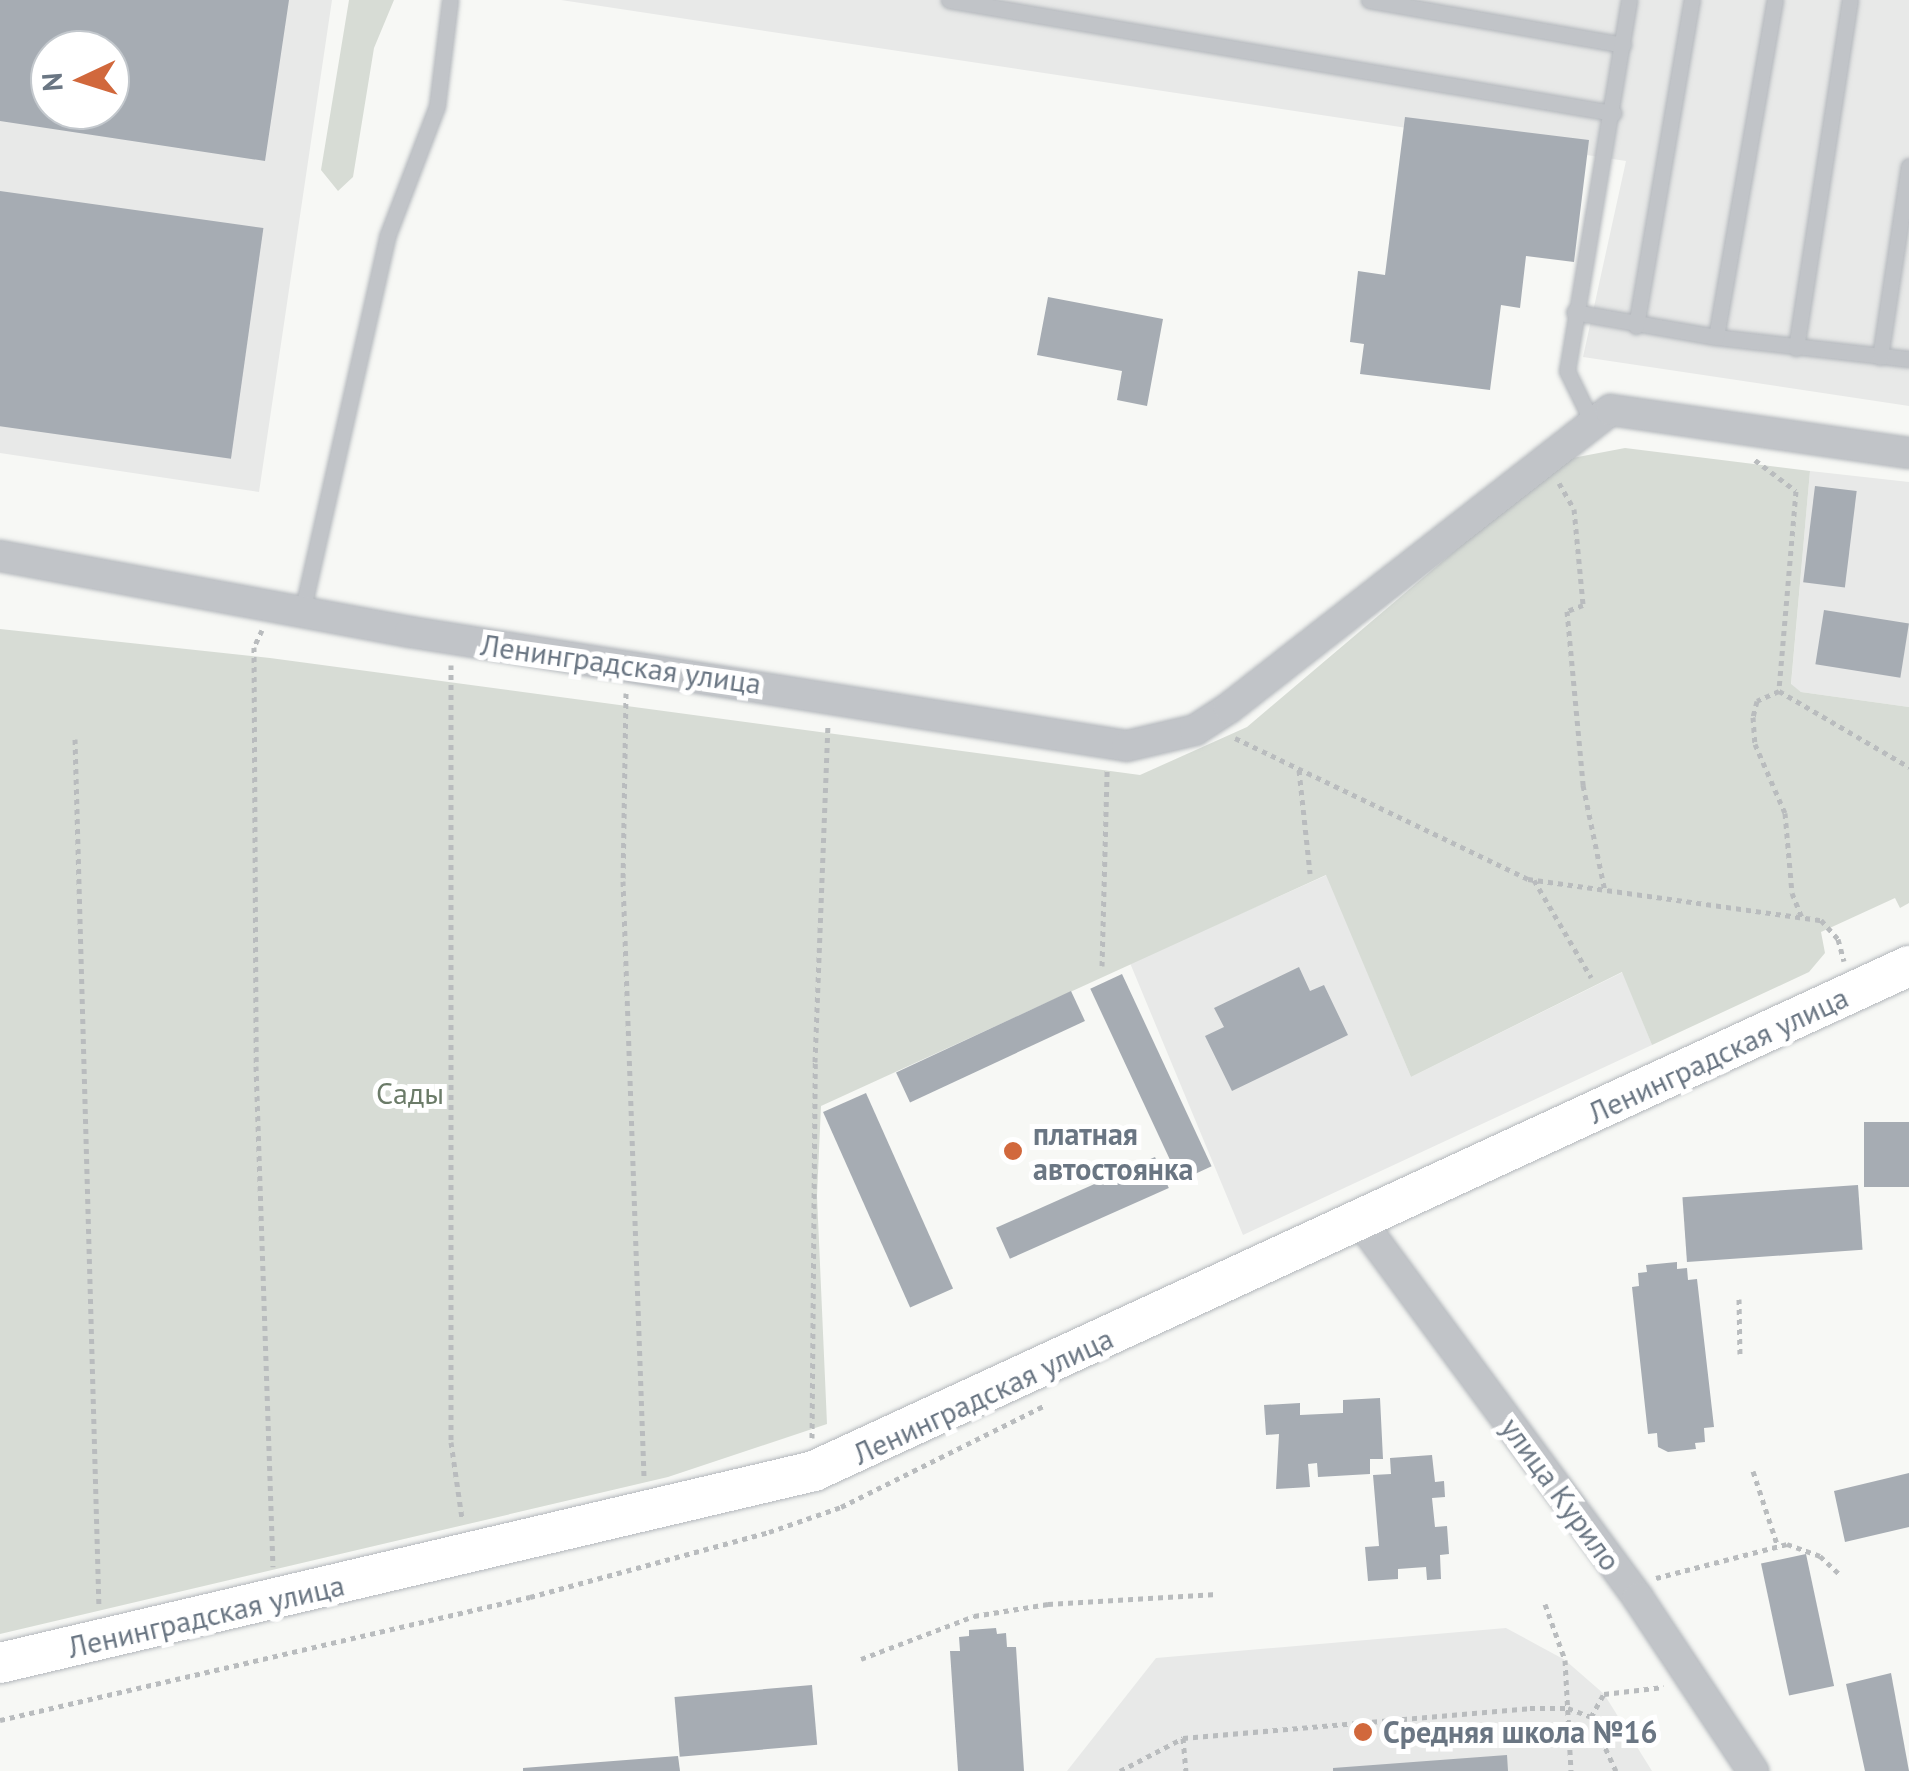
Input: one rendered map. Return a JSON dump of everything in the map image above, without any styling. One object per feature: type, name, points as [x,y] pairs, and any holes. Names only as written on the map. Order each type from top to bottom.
[{"type":"street","name":"Ленинградская улица","points":[[0,556],[451,639],[830,695],[1121,745],[1150,744],[1206,723],[1611,410],[1637,409],[1909,453]]},
{"type":"street","name":"Ленинградская улица","points":[[0,1663],[645,1515],[814,1472],[1909,966]]},
{"type":"street","name":"улица Курило","points":[[1361,1222],[1628,1585],[1753,1771]]},
{"type":"lane","points":[[288,610],[387,237],[437,106],[450,0]]},
{"type":"lane","points":[[950,0],[1613,113]]},
{"type":"lane","points":[[1369,0],[1622,45]]},
{"type":"lane","points":[[1592,422],[1567,371],[1629,0]]},
{"type":"lane","points":[[1636,326],[1692,0]]},
{"type":"lane","points":[[1716,338],[1775,0]]},
{"type":"lane","points":[[1796,348],[1850,0]]},
{"type":"lane","points":[[1880,357],[1909,166]]},
{"type":"lane","points":[[1574,312],[1716,338],[1909,359]]},
{"type":"path","points":[[1716,422],[1796,491],[1779,691]]},
{"type":"path","points":[[1545,458],[1574,509],[1583,606],[1567,611],[1583,785],[1605,891]]},
{"type":"path","points":[[277,1600],[268,1527],[256,1066],[254,647],[288,610]]},
{"type":"path","points":[[451,639],[451,1442],[467,1556]]},
{"type":"path","points":[[626,667],[624,881],[645,1515]]},
{"type":"path","points":[[1779,691],[1909,767]]},
{"type":"path","points":[[1779,691],[1757,702],[1755,744],[1785,813],[1792,893],[1802,918]]},
{"type":"path","points":[[814,1472],[815,1062],[830,695]]},
{"type":"path","points":[[1206,723],[1534,880],[1821,920],[1838,939],[1852,992]]},
{"type":"path","points":[[75,739],[102,1640]]},
{"type":"path","points":[[1102,966],[1102,788],[1121,745]]},
{"type":"path","points":[[1300,770],[1310,872]]},
{"type":"path","points":[[1534,880],[1592,977]]},
{"type":"path","points":[[1739,1299],[1740,1354]]},
{"type":"path","points":[[1753,1471],[1778,1547]]},
{"type":"path","points":[[1628,1585],[1778,1547],[1820,1556],[1839,1574]]},
{"type":"path","points":[[862,1660],[974,1616],[1048,1604],[1217,1594]]},
{"type":"path","points":[[1545,1604],[1566,1660],[1572,1771]]},
{"type":"path","points":[[1591,1717],[1604,1694],[1692,1684]]},
{"type":"path","points":[[1120,1771],[1183,1738],[1568,1708],[1591,1717],[1616,1771]]},
{"type":"path","points":[[1183,1738],[1186,1771]]},
{"type":"shaded area","points":[[0,0],[332,0],[259,492],[0,453]]},
{"type":"shaded area","points":[[561,0],[1909,0],[1909,406],[1583,357],[1626,161]]},
{"type":"shaded area","points":[[1810,471],[1909,482],[1909,707],[1801,692],[1791,685]]},
{"type":"shaded area","points":[[1327,875],[1411,1077],[1623,972],[1652,1045],[1243,1235],[1130,963]]},
{"type":"shaded area","name":"Средняя школа №16","points":[[1506,1628],[1565,1660],[1604,1694],[1652,1771],[1067,1771],[1156,1658]]},
{"type":"green space","points":[[349,0],[394,0],[374,48],[353,177],[338,191],[321,170]]},
{"type":"green space","name":"Сады","points":[[1625,448],[1810,471],[1791,684],[1801,692],[1909,707],[1909,903],[1900,908],[1895,898],[1821,932],[1825,953],[1809,972],[1652,1045],[1622,972],[1411,1077],[1326,875],[821,1106],[817,1196],[827,1424],[668,1477],[0,1634],[0,629],[270,658],[1140,775],[1247,727],[1562,460]]},
{"type":"building","points":[[0,0],[289,0],[265,161],[60,130],[130,130],[130,30],[30,30],[30,126],[0,121]]},
{"type":"building","points":[[1405,117],[1589,140],[1574,262],[1526,256],[1520,308],[1501,305],[1490,390],[1360,374],[1364,344],[1350,342],[1358,271],[1385,275]]},
{"type":"building","points":[[0,191],[263,228],[231,459],[0,426]]},
{"type":"building","points":[[1048,297],[1163,319],[1147,406],[1117,400],[1122,371],[1037,355]]},
{"type":"building","points":[[1815,486],[1857,491],[1845,587],[1803,582]]},
{"type":"building","points":[[1824,610],[1909,623],[1900,678],[1815,664]]},
{"type":"building","points":[[1299,967],[1310,991],[1324,985],[1348,1035],[1232,1091],[1205,1036],[1224,1027],[1214,1008]]},
{"type":"building","points":[[1122,974],[1212,1166],[1180,1181],[1090,989]]},
{"type":"building","points":[[1071,991],[1085,1021],[910,1102],[896,1073]]},
{"type":"building","points":[[866,1093],[953,1288],[910,1308],[823,1112]]},
{"type":"building","points":[[1864,1122],[1909,1122],[1909,1187],[1864,1187]]},
{"type":"building","points":[[1155,1157],[1169,1188],[1010,1259],[996,1228]]},
{"type":"building","points":[[1858,1185],[1863,1250],[1687,1262],[1682,1197]]},
{"type":"building","points":[[1677,1262],[1677,1269],[1687,1268],[1688,1280],[1697,1279],[1714,1427],[1704,1428],[1705,1442],[1695,1443],[1696,1449],[1668,1452],[1658,1447],[1657,1433],[1648,1434],[1632,1287],[1639,1286],[1638,1273],[1647,1272],[1646,1265]]},
{"type":"building","points":[[1380,1398],[1383,1459],[1370,1459],[1370,1474],[1318,1477],[1317,1463],[1308,1464],[1310,1487],[1276,1489],[1279,1434],[1266,1435],[1264,1405],[1300,1403],[1300,1415],[1343,1413],[1343,1400]]},
{"type":"building","points":[[1432,1455],[1435,1482],[1444,1481],[1445,1497],[1432,1498],[1435,1527],[1447,1526],[1449,1554],[1440,1555],[1441,1579],[1427,1580],[1426,1567],[1398,1569],[1398,1579],[1368,1581],[1365,1547],[1379,1546],[1373,1475],[1391,1474],[1390,1458]]},
{"type":"building","points":[[1909,1473],[1909,1527],[1845,1542],[1834,1491]]},
{"type":"building","points":[[1806,1554],[1834,1686],[1789,1696],[1761,1564]]},
{"type":"building","points":[[996,1628],[997,1634],[1006,1633],[1007,1647],[1016,1647],[1024,1771],[958,1771],[950,1651],[960,1651],[959,1637],[969,1636],[969,1630]]},
{"type":"building","points":[[1891,1673],[1909,1771],[1865,1771],[1846,1684]]},
{"type":"building","points":[[812,1685],[817,1745],[680,1757],[675,1697]]},
{"type":"building","points":[[1507,1755],[1508,1771],[1333,1771],[1333,1768]]},
{"type":"building","points":[[678,1756],[680,1771],[523,1771],[523,1768]]},
{"type":"place","name":"платная автостоянка","points":[[1013,1151]]},
{"type":"place","name":"Средняя школа №16","points":[[1363,1732]]}]
